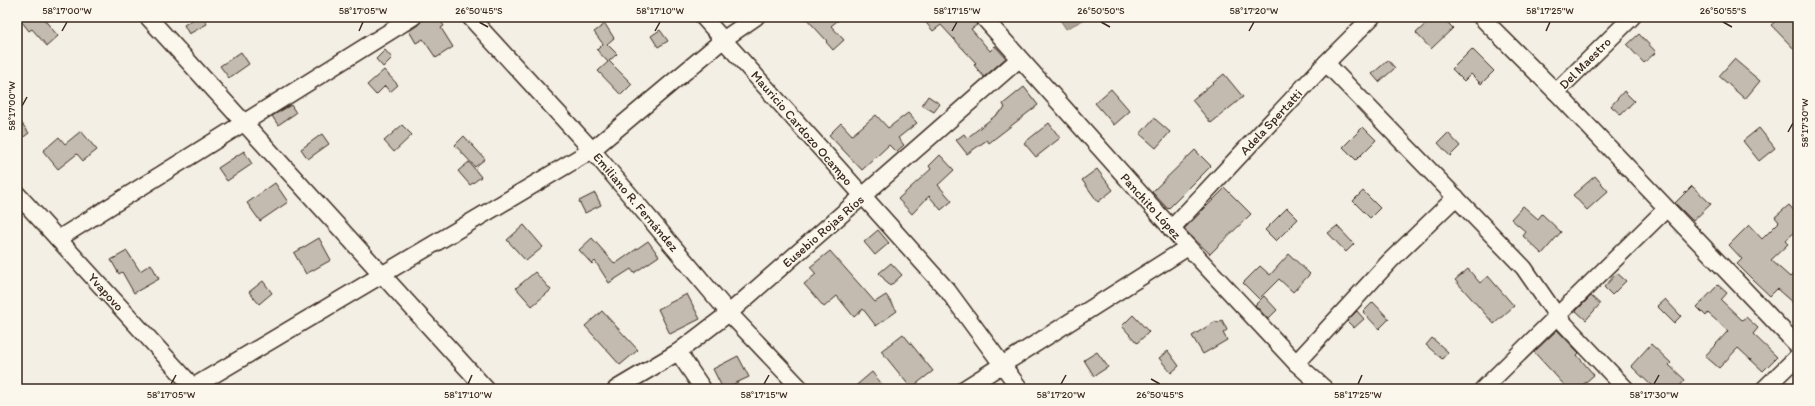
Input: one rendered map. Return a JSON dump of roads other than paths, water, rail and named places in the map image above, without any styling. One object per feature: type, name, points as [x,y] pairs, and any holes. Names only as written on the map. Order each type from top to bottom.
[{"type":"street","points":[[148,17],[486,389]]},
{"type":"street","points":[[58,239],[414,17]]},
{"type":"street","name":"Emiliano R. Fernández","points":[[470,17],[592,150],[729,314],[801,389]]},
{"type":"street","name":"Mauricio Cardozo Ocampo","points":[[703,17],[948,291],[1020,389]]},
{"type":"street","points":[[194,388],[381,274],[592,150],[724,39],[756,17]]},
{"type":"street","name":"Panchito López","points":[[983,17],[1171,229],[1320,388]]},
{"type":"street","name":"Adela Spertatti","points":[[1171,229],[1326,63],[1372,17]]},
{"type":"street","points":[[1481,17],[1556,92],[1798,346]]},
{"type":"street","name":"Del Maestro","points":[[1556,92],[1632,17]]},
{"type":"street","name":"Eusebio Rojas Ríos","points":[[616,389],[678,352],[729,314],[1019,59]]},
{"type":"street","points":[[1326,63],[1524,268],[1557,316],[1626,389]]},
{"type":"street","name":"Yvapovo","points":[[17,194],[194,388]]},
{"type":"street","points":[[1296,363],[1390,261],[1456,197]]},
{"type":"street","points":[[1483,389],[1666,209]]},
{"type":"street","points":[[964,389],[1188,247]]},
{"type":"street","points":[[678,352],[703,389]]},
{"type":"street","points":[[1764,389],[1798,356]]}]
